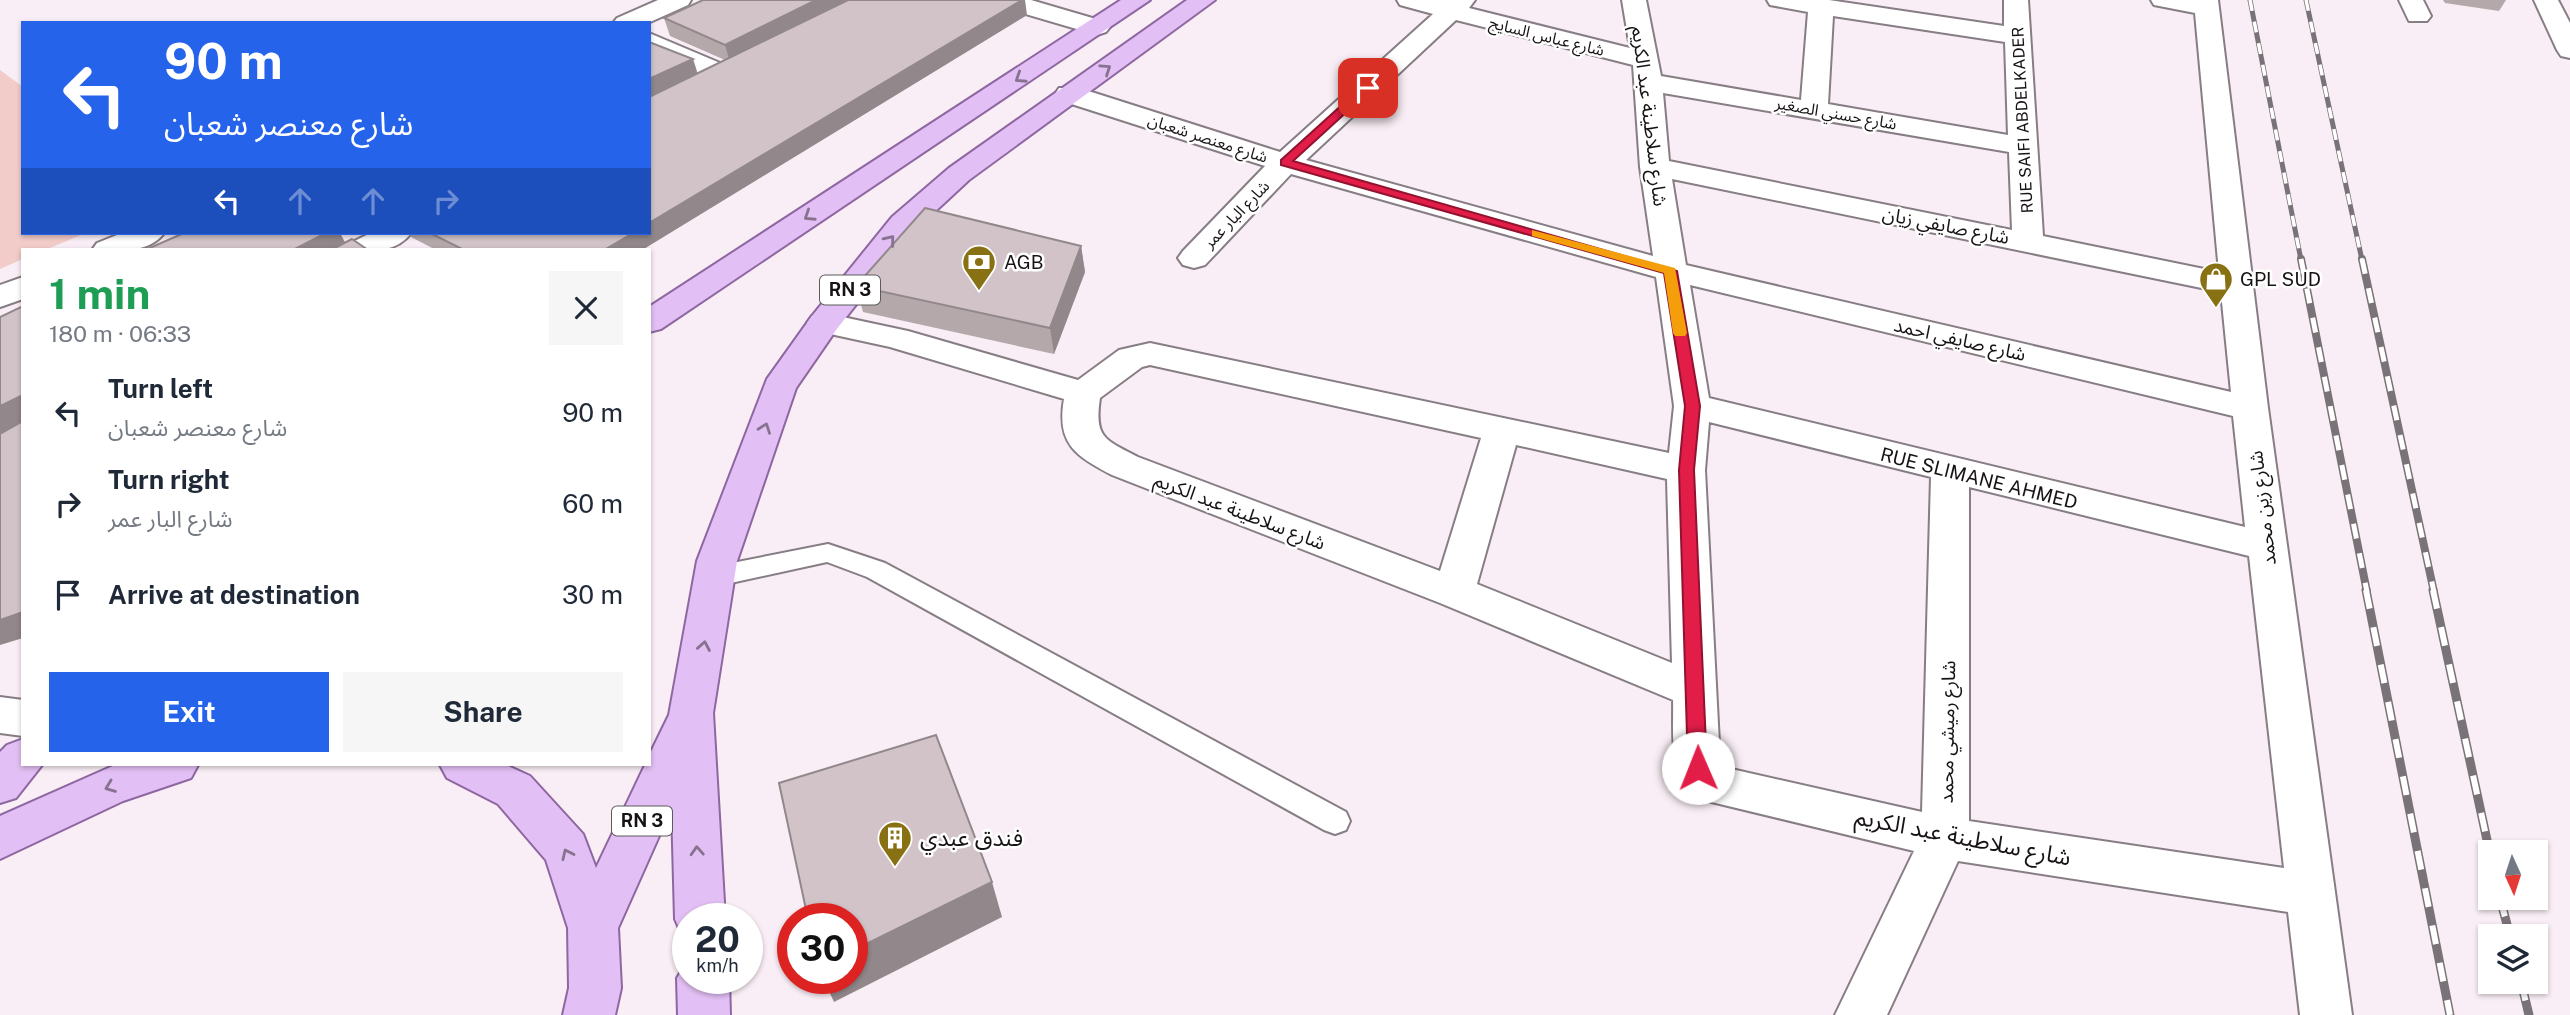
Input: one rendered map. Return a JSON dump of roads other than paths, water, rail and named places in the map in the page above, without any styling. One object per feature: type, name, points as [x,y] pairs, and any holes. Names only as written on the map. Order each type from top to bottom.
[{"type":"main road","points":[[651,321],[1138,0]]},
{"type":"main road","name":"RN 3","points":[[699,903],[691,713],[717,576],[717,561],[779,387],[824,323],[903,224],[959,174],[1203,0]]},
{"type":"main road","name":"RN 3","points":[[593,928],[691,713]]},
{"type":"main road","points":[[0,761],[21,746]]},
{"type":"main road","points":[[0,784],[21,760]]},
{"type":"main road","points":[[0,838],[109,786],[172,766]]},
{"type":"main road","points":[[465,766],[514,790],[566,849],[593,928],[602,1006]]},
{"type":"main road","points":[[703,994],[704,1015]]},
{"type":"street","points":[[631,21],[679,0]]},
{"type":"street","points":[[1004,0],[1097,27]]},
{"type":"street","name":"شارع عباس السايح","points":[[1409,0],[1457,6],[1646,71]]},
{"type":"street","name":"شارع سلاطينة عبد الكريم","points":[[1634,0],[1646,71],[1655,167],[1692,406],[1686,470],[1698,768],[1706,779],[1716,785],[1945,838],[2312,894]]},
{"type":"street","points":[[1779,0],[2019,36]]},
{"type":"street","name":"RUE SAIFI ABDELKADER","points":[[2016,0],[2028,241]]},
{"type":"street","points":[[2163,0],[2207,4]]},
{"type":"street","points":[[2546,0],[2570,50]]},
{"type":"street","name":"شارع زين محمد","points":[[2207,4],[2266,546],[2326,1015]]},
{"type":"street","name":"شارع البار عمر","points":[[1194,258],[1285,163],[1457,6]]},
{"type":"street","points":[[1814,109],[1821,6]]},
{"type":"street","points":[[651,41],[733,68],[697,86]]},
{"type":"street","name":"شارع حسني الصغير","points":[[1646,71],[1814,109],[2024,145]]},
{"type":"street","name":"شارع معنصر شعبان","points":[[1069,94],[1285,163],[1671,271]]},
{"type":"street","name":"شارع صايفي زيان","points":[[1655,167],[2237,285]]},
{"type":"street","points":[[113,248],[143,235]]},
{"type":"street","name":"شارع صايفي احمد","points":[[1671,271],[2250,408]]},
{"type":"street","points":[[0,298],[21,289]]},
{"type":"street","points":[[824,323],[895,338],[1083,393],[1131,358],[1150,354],[1686,470]]},
{"type":"street","name":"شارع سلاطينة عبد الكريم","points":[[1083,393],[1077,419],[1079,434],[1089,448],[1184,490],[1454,592],[1696,691]]},
{"type":"street","name":"RUE SLIMANE AHMED","points":[[1692,406],[2266,546]]},
{"type":"street","points":[[1454,592],[1502,430]]},
{"type":"street","name":"شارع رميشي محمد","points":[[1861,1015],[1945,838],[1950,471]]},
{"type":"street","points":[[0,715],[21,718]]},
{"type":"lane","points":[[717,576],[828,553],[876,570],[1335,821]]},
{"type":"railway","points":[[2250,0],[2301,260]]},
{"type":"railway","points":[[2306,0],[2362,260]]},
{"type":"railway","points":[[2301,259],[2367,592]]},
{"type":"railway","points":[[2362,259],[2434,592]]},
{"type":"railway","points":[[2366,590],[2450,1015]]},
{"type":"railway","points":[[2433,590],[2487,840]]},
{"type":"railway","points":[[2503,910],[2507,924]]},
{"type":"railway","points":[[2524,994],[2529,1015]]},
{"type":"place","name":"AGB","points":[[979,292]]},
{"type":"place","name":"GPL SUD","points":[[2216,309]]},
{"type":"place","name":"فندق عبدي","points":[[895,868]]}]
